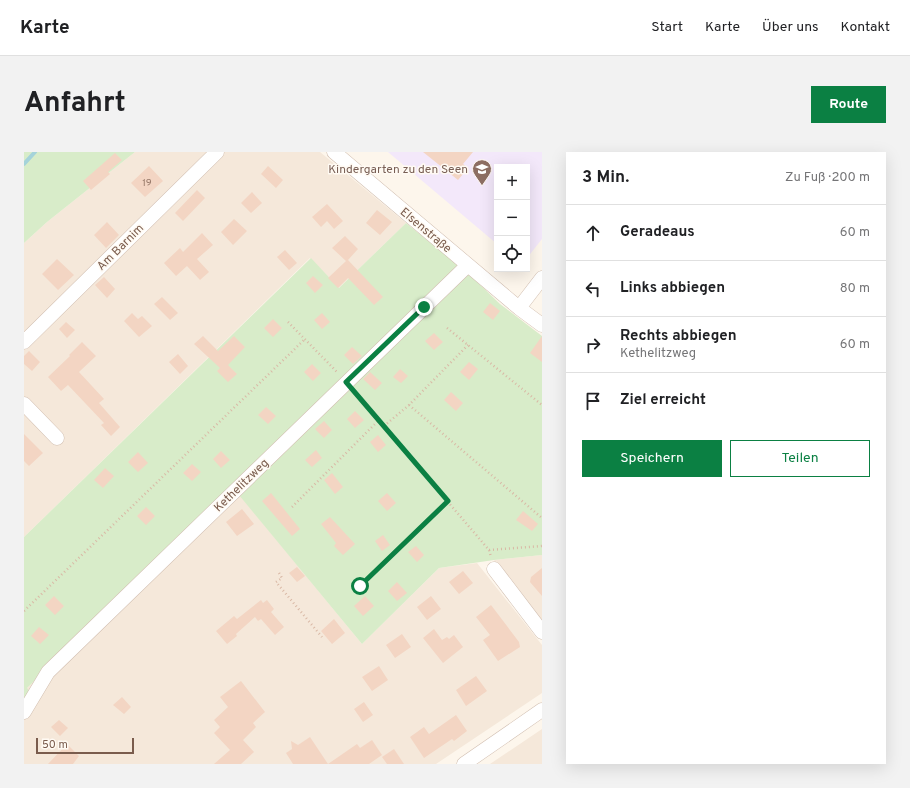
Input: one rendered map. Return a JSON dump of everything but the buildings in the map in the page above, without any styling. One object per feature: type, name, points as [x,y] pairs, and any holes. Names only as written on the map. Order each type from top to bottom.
[{"type":"street","name":"Am Barnim","points":[[24,342],[217,152]]},
{"type":"street","name":"Elsenstraße","points":[[334,152],[519,308],[542,325]]},
{"type":"street","name":"Kethelitzweg","points":[[24,712],[48,672],[468,265]]},
{"type":"street","points":[[519,308],[542,278]]},
{"type":"street","points":[[24,404],[58,438]]},
{"type":"street","points":[[494,570],[542,632]]},
{"type":"street","points":[[464,764],[542,710]]},
{"type":"path","points":[[288,322],[346,382],[489,550],[494,570]]},
{"type":"path","points":[[447,328],[542,405]]},
{"type":"path","points":[[24,611],[305,339]]},
{"type":"path","points":[[384,426],[409,405],[468,345]]},
{"type":"path","points":[[409,405],[542,518]]},
{"type":"path","points":[[292,507],[379,420]]},
{"type":"path","points":[[360,586],[448,501]]},
{"type":"path","points":[[489,550],[542,546]]},
{"type":"path","points":[[279,573],[282,578],[276,582],[322,637]]},
{"type":"shaded area","points":[[135,152],[320,152],[406,223],[339,288],[310,258],[24,537],[24,243],[47,222]]},
{"type":"shaded area","points":[[388,152],[542,152],[542,239],[530,254],[530,164],[494,164],[494,241]]},
{"type":"shaded area","points":[[234,488],[362,644],[439,568],[477,563],[542,645],[542,693],[436,764],[24,764],[24,703],[27,688]]},
{"type":"shaded area","points":[[542,555],[542,620],[494,560]]},
{"type":"shaded area","points":[[542,729],[542,764],[490,764]]},
{"type":"green space","points":[[24,152],[135,152],[47,222],[24,243]]},
{"type":"green space","points":[[406,223],[468,273],[500,304],[542,336],[542,555],[439,568],[362,644],[234,489],[27,688],[31,693],[24,703],[24,537],[311,258],[339,288]]},
{"type":"waterway","points":[[24,164],[35,152]]},
{"type":"place","name":"Kindergarten zu den Seen","points":[[482,186]]},
{"type":"route","points":[[360,586],[448,501],[346,382],[424,307]]}]
